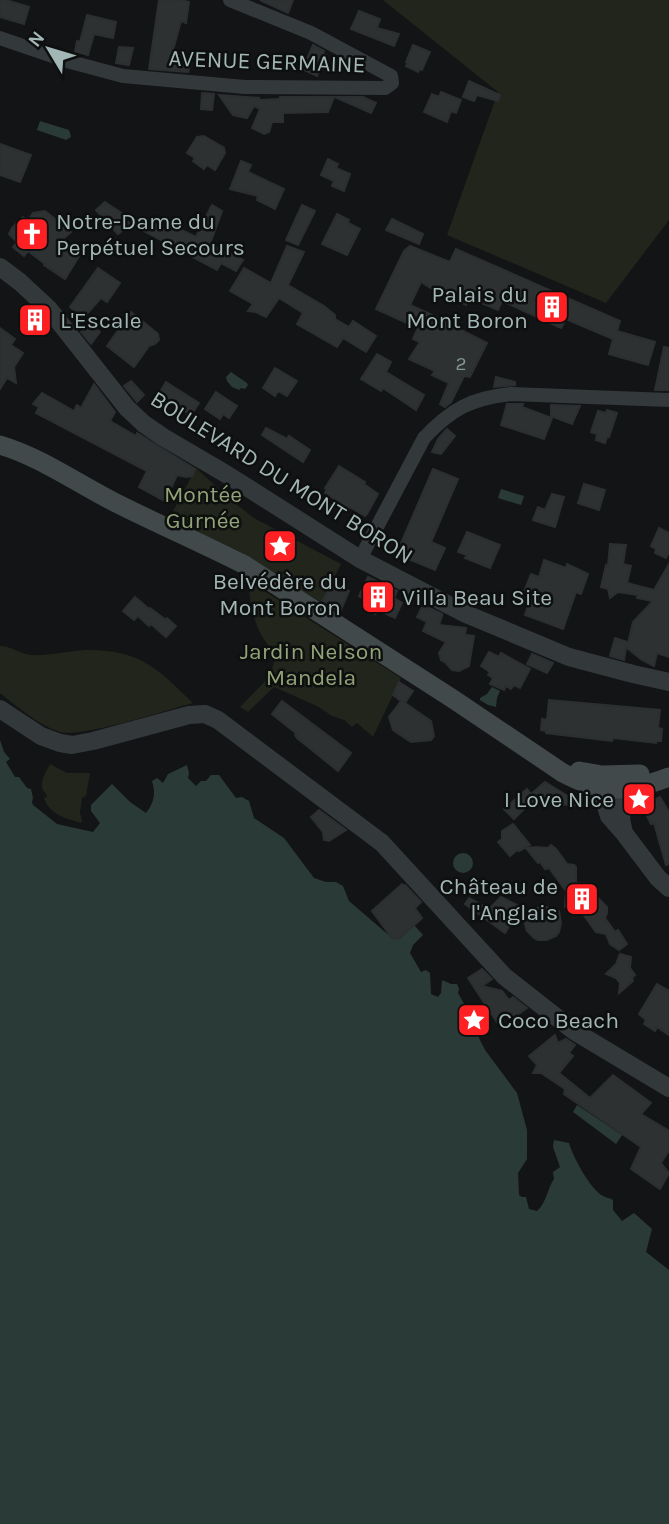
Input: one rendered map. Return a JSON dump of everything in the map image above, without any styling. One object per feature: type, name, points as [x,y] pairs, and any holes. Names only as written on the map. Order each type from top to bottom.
[{"type":"main road","points":[[0,445],[29,456],[115,503],[243,564],[582,783],[644,785],[669,777]]},
{"type":"main road","points":[[615,784],[669,769]]},
{"type":"street","name":"AVENUE GERMAINE","points":[[0,38],[67,61],[123,76],[246,88],[385,88],[392,83],[391,76],[311,33],[230,0]]},
{"type":"street","name":"BOULEVARD DU MONT BORON","points":[[0,267],[49,309],[127,408],[144,424],[360,559],[437,600],[569,657],[669,682]]},
{"type":"street","points":[[360,559],[425,438],[439,422],[473,401],[511,394],[669,400]]},
{"type":"street","points":[[0,709],[41,736],[72,745],[189,715],[205,714],[218,720],[382,843],[495,967],[526,994],[574,1031],[669,1088]]},
{"type":"street","points":[[615,784],[624,832],[658,878],[669,888]]},
{"type":"green space","points":[[383,0],[669,0],[669,220],[606,303],[447,235],[498,92]]},
{"type":"green space","name":"Montée Gurnée","points":[[196,468],[254,518],[341,564],[322,603],[241,552],[169,519]]},
{"type":"green space","name":"Jardin Nelson Mandela","points":[[250,582],[401,678],[373,737],[357,723],[352,727],[317,706],[274,687],[248,712],[240,707],[270,676],[276,655],[263,638],[255,620]]},
{"type":"green space","points":[[0,646],[31,655],[85,650],[120,653],[146,663],[193,703],[105,727],[71,733],[60,732],[36,720],[0,693]]},
{"type":"green space","points":[[50,764],[67,773],[90,773],[86,796],[82,798],[81,823],[59,815],[47,804],[44,798],[47,795],[42,784]]},
{"type":"shaded area","points":[[40,121],[69,130],[71,137],[66,140],[37,130]]},
{"type":"shaded area","points":[[231,372],[247,383],[245,389],[232,387],[227,381],[226,377]]},
{"type":"shaded area","points":[[501,489],[524,496],[521,505],[498,498]]},
{"type":"shaded area","points":[[492,687],[500,691],[496,707],[480,700]]},
{"type":"shaded area","points":[[0,740],[10,759],[6,762],[15,777],[19,777],[27,788],[31,789],[33,805],[57,824],[93,832],[100,823],[91,811],[91,805],[112,784],[146,813],[154,798],[152,781],[157,778],[163,783],[168,774],[187,765],[188,778],[196,786],[211,775],[219,775],[236,798],[242,797],[249,801],[254,818],[284,838],[314,878],[343,886],[349,901],[392,938],[400,938],[414,925],[423,935],[413,945],[410,953],[421,972],[426,970],[430,973],[431,994],[438,997],[442,980],[457,984],[458,993],[479,1030],[479,1038],[485,1050],[517,1093],[527,1130],[527,1159],[518,1173],[519,1195],[526,1197],[529,1209],[537,1211],[540,1207],[554,1179],[553,1172],[560,1167],[553,1147],[554,1140],[569,1143],[588,1180],[604,1197],[613,1200],[613,1210],[622,1221],[634,1213],[652,1229],[646,1252],[669,1270],[669,1524],[0,1524]]},
{"type":"shaded area","points":[[463,853],[470,856],[473,863],[470,870],[463,873],[456,870],[453,863],[456,856]]},
{"type":"shaded area","points":[[577,1105],[622,1135],[616,1144],[573,1112]]},
{"type":"building","points":[[0,0],[29,7],[24,24],[0,17]]},
{"type":"building","points":[[159,0],[189,2],[186,23],[181,21],[170,61],[191,63],[188,72],[149,69]]},
{"type":"building","points":[[260,0],[293,0],[288,13]]},
{"type":"building","points":[[359,11],[380,19],[377,28],[399,34],[394,46],[351,29]]},
{"type":"building","points":[[87,15],[116,22],[113,38],[94,34],[88,55],[75,52]]},
{"type":"building","points":[[313,45],[326,55],[317,76],[304,70]]},
{"type":"building","points":[[413,45],[430,52],[422,70],[418,72],[406,66]]},
{"type":"building","points":[[119,47],[133,48],[129,65],[116,63]]},
{"type":"building","points":[[469,81],[500,95],[498,101],[477,95],[474,101],[463,97]]},
{"type":"building","points":[[441,92],[461,100],[456,113],[451,111],[447,122],[424,112],[432,94],[439,97]]},
{"type":"building","points":[[202,93],[214,94],[212,110],[201,109]]},
{"type":"building","points":[[219,95],[259,98],[258,100],[280,97],[334,97],[328,112],[283,113],[283,122],[272,122],[269,132],[264,134],[252,128],[260,109],[254,106],[247,118],[233,115]]},
{"type":"building","points":[[335,97],[363,97],[376,103],[371,113]]},
{"type":"building","points":[[204,136],[224,148],[225,153],[215,170],[207,165],[204,169],[187,153],[197,137]]},
{"type":"building","points":[[0,144],[31,155],[20,182],[0,175]]},
{"type":"building","points":[[328,159],[338,164],[336,168],[350,174],[344,191],[332,186],[334,181],[321,175]]},
{"type":"building","points":[[241,161],[251,165],[248,172],[284,189],[275,209],[257,200],[258,196],[230,189]]},
{"type":"building","points":[[105,202],[123,214],[130,224],[118,234],[96,210]]},
{"type":"building","points":[[212,205],[222,211],[210,244],[243,260],[236,271],[221,263],[217,270],[144,231],[149,220],[167,232],[171,225],[196,237]]},
{"type":"building","points":[[302,205],[315,211],[298,245],[286,240]]},
{"type":"building","points":[[45,211],[71,232],[62,240],[81,253],[65,279],[28,251],[24,256],[13,247],[17,242],[9,234],[23,217],[28,221],[33,213]]},
{"type":"building","points":[[337,214],[360,229],[347,255],[322,244]]},
{"type":"building","points":[[392,219],[423,234],[419,244],[386,230]]},
{"type":"building","points":[[287,246],[304,252],[288,285],[324,306],[335,315],[335,319],[349,327],[353,321],[376,336],[366,352],[343,338],[337,347],[297,324],[303,313],[279,298],[266,317],[248,311],[253,304],[230,291],[244,268],[271,283]]},
{"type":"building","points":[[410,246],[450,262],[456,249],[620,321],[617,331],[655,342],[648,365],[609,354],[613,339],[566,319],[561,328],[502,301],[498,310],[470,298],[466,305],[448,296],[447,298],[421,282],[410,305],[487,343],[470,377],[464,376],[451,402],[445,407],[440,404],[449,383],[432,375],[435,371],[409,359],[420,342],[413,339],[418,328],[376,309],[404,251]]},
{"type":"building","points":[[98,268],[120,283],[107,302],[101,298],[83,318],[70,307]]},
{"type":"building","name":"L'Escale","points":[[30,307],[41,317],[34,329],[21,320]]},
{"type":"building","points":[[131,312],[158,334],[159,340],[149,346],[134,367],[107,346]]},
{"type":"building","points":[[88,322],[100,332],[91,344],[81,332]]},
{"type":"building","points":[[0,328],[15,339],[11,345],[23,353],[14,367],[16,383],[7,378],[0,389]]},
{"type":"building","points":[[664,347],[669,348],[669,390],[655,390]]},
{"type":"building","points":[[377,354],[391,362],[386,372],[424,395],[416,410],[383,388],[381,391],[361,379]]},
{"type":"building","points":[[275,368],[297,381],[287,396],[278,391],[275,396],[263,388]]},
{"type":"building","points":[[496,377],[515,382],[515,385],[494,387]]},
{"type":"building","points":[[131,381],[144,395],[137,402],[124,386]]},
{"type":"building","points":[[166,382],[199,403],[191,415],[159,394]]},
{"type":"building","points":[[94,384],[115,412],[110,421],[136,436],[137,433],[195,469],[192,476],[177,475],[165,501],[139,487],[147,471],[36,413],[39,407],[33,404],[42,393],[74,411],[77,405],[81,408]]},
{"type":"building","points":[[216,392],[237,406],[229,418],[223,414],[220,419],[205,409]]},
{"type":"building","points":[[507,404],[523,404],[522,407],[552,418],[544,439],[501,425]]},
{"type":"building","points":[[551,405],[580,406],[572,424],[551,416]]},
{"type":"building","points":[[607,410],[617,413],[605,443],[596,440],[597,434],[591,432],[598,411],[606,413]]},
{"type":"building","points":[[266,428],[287,439],[289,436],[310,450],[303,462],[262,435]]},
{"type":"building","points":[[447,429],[455,436],[441,454],[432,452],[438,439]]},
{"type":"building","points":[[339,466],[365,482],[364,484],[378,494],[365,516],[350,507],[347,513],[336,506],[339,502],[325,493],[325,488]]},
{"type":"building","points":[[433,469],[458,479],[431,542],[445,548],[435,570],[406,558],[408,552],[399,548]]},
{"type":"building","points":[[584,484],[605,490],[599,510],[578,503]]},
{"type":"building","points":[[552,494],[564,497],[555,527],[533,520],[538,507],[545,510]]},
{"type":"building","points":[[659,528],[669,533],[669,552],[666,558],[655,553],[656,549],[651,546]]},
{"type":"building","points":[[467,532],[500,545],[490,568],[465,558],[467,555],[458,552]]},
{"type":"building","points":[[610,544],[626,545],[623,564],[631,566],[627,583],[654,590],[669,564],[669,657],[657,653],[654,666],[627,648],[633,622],[653,601],[618,592],[610,598],[608,589],[601,587],[606,565],[608,566]]},
{"type":"building","points":[[544,560],[566,568],[567,564],[588,574],[581,594],[576,592],[563,629],[525,615],[530,600],[522,597],[531,574],[539,577]]},
{"type":"building","name":"Villa Beau Site","points":[[368,577],[397,591],[394,598],[402,603],[395,618],[380,611],[375,614],[371,603],[359,596]]},
{"type":"building","points":[[332,583],[349,591],[340,612],[323,601]]},
{"type":"building","points":[[135,597],[176,626],[166,637],[138,616],[134,620],[123,611]]},
{"type":"building","points":[[423,605],[442,614],[439,625],[466,628],[465,635],[474,636],[469,666],[459,671],[452,670],[441,660],[439,653],[446,642],[423,631],[427,622],[417,617]]},
{"type":"building","points":[[615,638],[627,642],[624,660],[610,656]]},
{"type":"building","points":[[489,652],[499,657],[501,653],[530,669],[520,688],[514,685],[511,689],[506,686],[504,690],[490,684],[493,678],[488,675],[490,672],[481,666]]},
{"type":"building","points":[[532,654],[553,663],[547,673],[527,664]]},
{"type":"building","points":[[399,682],[413,691],[405,703],[431,721],[434,736],[431,740],[411,742],[393,730],[389,717],[401,701],[393,695]]},
{"type":"building","points":[[549,700],[660,710],[658,728],[662,729],[661,741],[656,743],[613,738],[612,741],[546,733],[541,730],[542,719],[547,720]]},
{"type":"building","points":[[282,701],[351,753],[338,771],[272,714]]},
{"type":"building","points":[[545,782],[584,806],[531,802],[514,819],[504,809],[527,789],[531,794]]},
{"type":"building","points":[[660,797],[669,812],[669,864],[666,865],[654,823],[651,824],[642,806]]},
{"type":"building","points":[[319,810],[346,830],[329,841],[324,840],[323,832],[311,817]]},
{"type":"building","points":[[513,824],[530,845],[510,856],[498,842],[502,839],[502,831]]},
{"type":"building","name":"Château de l'Anglais","points":[[551,845],[567,864],[576,867],[576,883],[588,884],[607,907],[605,918],[615,932],[618,930],[627,944],[619,950],[610,944],[606,934],[596,932],[580,910],[565,907],[566,891],[549,868],[545,869],[538,863],[526,848],[548,848]]},
{"type":"building","points":[[402,884],[421,902],[415,908],[422,918],[396,939],[392,938],[372,911]]},
{"type":"building","points":[[501,897],[529,911],[543,906],[559,911],[559,932],[547,940],[534,938],[527,931],[520,908],[505,933],[465,904],[469,898],[489,909]]},
{"type":"building","points":[[620,954],[631,957],[630,968],[635,975],[633,981],[619,993],[620,983],[606,974],[616,964]]},
{"type":"building","points":[[482,969],[492,979],[482,986],[502,991],[509,1000],[513,997],[527,1008],[512,1019],[508,1014],[497,1022],[468,978]]},
{"type":"building","points":[[657,984],[669,991],[669,1035],[657,1027],[655,1031],[644,1024],[646,1020],[639,1014]]},
{"type":"building","points":[[555,1035],[558,1043],[566,1039],[575,1045],[569,1053],[573,1056],[559,1073],[590,1098],[613,1075],[651,1103],[641,1114],[669,1131],[669,1150],[661,1163],[669,1173],[660,1189],[631,1169],[641,1147],[564,1094],[565,1089],[541,1073],[533,1073],[537,1065],[529,1056]]},
{"type":"place","name":"Notre-Dame du Perpétuel Secours","points":[[32,234]]},
{"type":"place","name":"Palais du Mont Boron","points":[[552,307]]},
{"type":"place","name":"L'Escale","points":[[35,320]]},
{"type":"place","name":"Belvédère du Mont Boron","points":[[280,546]]},
{"type":"place","name":"Villa Beau Site","points":[[378,597]]},
{"type":"place","name":"I Love Nice","points":[[639,799]]},
{"type":"place","name":"Château de l'Anglais","points":[[582,899]]},
{"type":"place","name":"Coco Beach","points":[[474,1020]]}]
